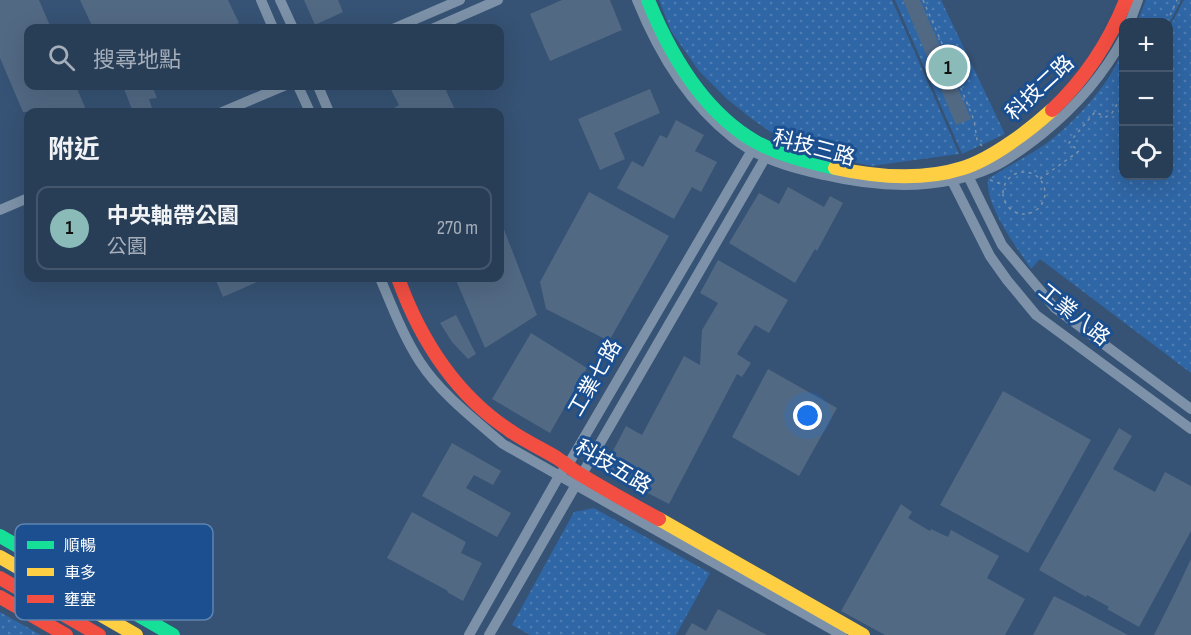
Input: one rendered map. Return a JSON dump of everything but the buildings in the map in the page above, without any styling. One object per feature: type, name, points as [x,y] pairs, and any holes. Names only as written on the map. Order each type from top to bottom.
[{"type":"street","points":[[261,0],[271,24]]},
{"type":"street","points":[[280,0],[291,24]]},
{"type":"street","points":[[404,24],[460,0]]},
{"type":"street","points":[[443,24],[498,0]]},
{"type":"street","name":"科技三路","points":[[637,0],[665,61],[683,86],[732,138],[768,153],[790,156],[846,171],[892,177],[950,176]]},
{"type":"street","name":"科技三路","points":[[648,0],[674,56],[691,80],[716,110],[754,146]]},
{"type":"street","name":"科技二路","points":[[967,171],[1031,129],[1077,87],[1099,58],[1119,20],[1126,0]]},
{"type":"street","points":[[1131,18],[1138,0]]},
{"type":"street","name":"科技二路","points":[[950,176],[995,166],[1063,117],[1089,92],[1119,46]]},
{"type":"street","points":[[232,108],[274,90]]},
{"type":"street","points":[[300,90],[308,108]]},
{"type":"street","points":[[320,90],[327,108]]},
{"type":"street","name":"工業七路","points":[[469,635],[754,146]]},
{"type":"street","name":"工業七路","points":[[489,635],[768,153]]},
{"type":"street","name":"工業八路","points":[[967,171],[1002,245],[1055,308],[1191,409]]},
{"type":"street","name":"工業八路","points":[[950,176],[990,256],[1036,315],[1191,429]]},
{"type":"street","points":[[0,210],[24,200]]},
{"type":"street","name":"科技五路","points":[[382,282],[404,333],[422,364],[456,404],[503,444],[564,470]]},
{"type":"street","name":"科技五路","points":[[400,282],[415,322],[437,357],[466,394],[509,430],[578,480],[842,635]]},
{"type":"street","name":"科技五路","points":[[578,480],[862,635]]},
{"type":"street","points":[[0,536],[15,545]]},
{"type":"street","points":[[0,557],[15,566]]},
{"type":"street","points":[[0,578],[15,587]]},
{"type":"street","points":[[0,597],[15,606]]},
{"type":"street","points":[[40,620],[66,635]]},
{"type":"street","points":[[73,620],[99,635]]},
{"type":"street","points":[[110,620],[136,635]]},
{"type":"street","points":[[146,620],[172,635]]},
{"type":"path","points":[[923,0],[951,63],[959,72],[958,81],[974,120],[977,140],[982,146]]},
{"type":"path","points":[[1169,18],[1178,0]]},
{"type":"path","points":[[1040,179],[1079,151],[1069,142],[1095,112],[1106,117],[1112,113],[1119,101]]},
{"type":"path","points":[[1021,173],[1028,173],[1040,179],[1044,185],[1045,198],[1038,209],[1025,214],[1018,213],[1007,206],[1004,199],[1005,185],[1009,179],[1021,173]]},
{"type":"path","points":[[990,180],[1005,185]]},
{"type":"shaded area","points":[[659,0],[892,0],[959,154],[871,166],[827,156],[781,139],[727,99],[699,71],[671,31]]},
{"type":"shaded area","points":[[895,0],[941,0],[1005,134],[962,154]]},
{"type":"shaded area","points":[[1146,0],[1181,0],[1172,18],[1139,18]]},
{"type":"shaded area","points":[[1184,0],[1191,0],[1191,373],[1040,259],[1031,269],[996,213],[988,190],[988,179],[1040,148],[1070,124],[1100,90],[1119,58],[1119,180],[1173,180],[1173,21]]},
{"type":"shaded area","points":[[594,508],[710,573],[676,635],[530,635],[512,625],[574,512]]},
{"type":"shaded area","points":[[0,612],[41,635],[0,635]]},
{"type":"traffic: fast","points":[[648,0],[678,61],[690,80],[720,115],[737,130],[765,147],[794,158],[835,168]]},
{"type":"traffic: fast","points":[[0,536],[15,545]]},
{"type":"traffic: fast","points":[[147,620],[173,635]]},
{"type":"traffic: slow","points":[[835,168],[867,174],[899,176],[931,175],[963,168],[998,151],[1052,110]]},
{"type":"traffic: slow","points":[[659,519],[863,635]]},
{"type":"traffic: slow","points":[[0,557],[15,566]]},
{"type":"traffic: slow","points":[[110,620],[136,635]]},
{"type":"traffic: jam","points":[[1052,110],[1076,85],[1095,59],[1112,31],[1126,0]]},
{"type":"traffic: jam","points":[[400,282],[429,343],[456,382],[472,400],[515,434],[557,458],[592,482],[659,519]]},
{"type":"traffic: jam","points":[[0,578],[15,587]]},
{"type":"traffic: jam","points":[[0,597],[15,606]]},
{"type":"traffic: jam","points":[[40,620],[66,635]]},
{"type":"traffic: jam","points":[[73,620],[99,635]]},
{"type":"place","name":"中央軸帶公園","points":[[948,67]]}]
